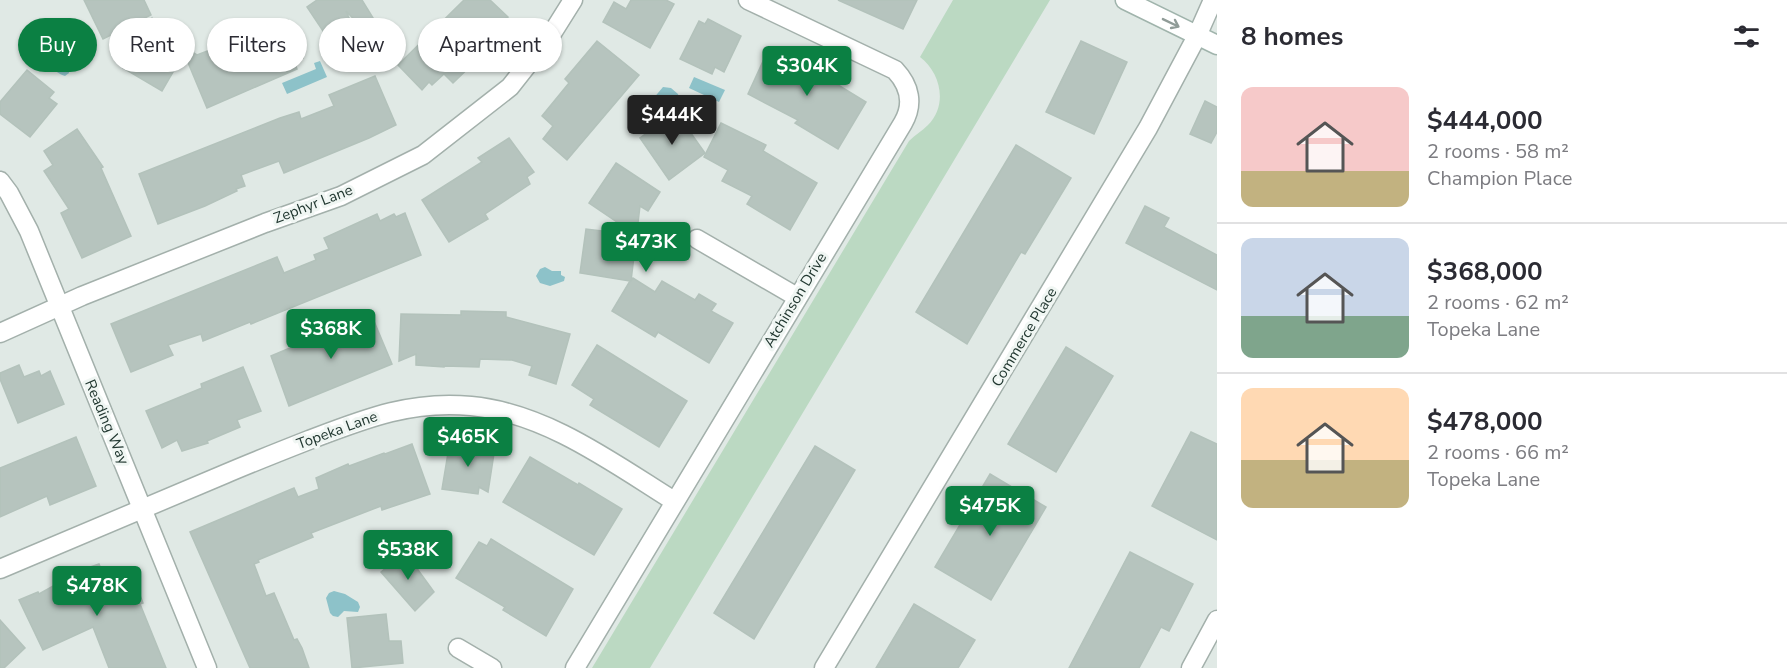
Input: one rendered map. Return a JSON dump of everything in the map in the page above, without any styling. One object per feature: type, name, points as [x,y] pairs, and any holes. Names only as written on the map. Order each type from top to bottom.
[{"type":"street","name":"Zephyr Lane","points":[[0,333],[60,305],[341,195],[423,155],[510,87],[551,35],[573,0]]},
{"type":"street","name":"Atchinson Drive","points":[[575,668],[907,116],[910,98],[904,81],[895,70],[748,0]]},
{"type":"street","points":[[1125,0],[1217,45]]},
{"type":"street","name":"Commerce Place","points":[[824,668],[1148,128],[1215,0]]},
{"type":"street","name":"Reading Way","points":[[0,181],[29,231],[207,668]]},
{"type":"street","points":[[697,239],[797,297]]},
{"type":"street","name":"Topeka Lane","points":[[0,569],[142,508],[371,416],[403,408],[430,405],[472,406],[512,414],[542,424],[674,501]]},
{"type":"street","points":[[1191,668],[1217,620]]},
{"type":"street","points":[[458,648],[492,668]]},
{"type":"green space","points":[[953,0],[1050,0],[650,668],[592,668],[909,141],[934,117],[940,99],[937,80],[920,57]]},
{"type":"water","points":[[319,61],[319,72],[325,72],[327,77],[287,94],[282,83],[316,69],[314,63]]},
{"type":"water","points":[[58,72],[69,72],[65,76]]},
{"type":"water","points":[[694,77],[725,90],[719,102],[689,88]]},
{"type":"water","points":[[663,87],[671,88],[679,98],[673,105],[665,105],[659,116],[653,117],[649,114],[647,106]]},
{"type":"water","points":[[545,267],[552,271],[561,271],[561,275],[565,277],[564,281],[550,286],[540,283],[536,276],[540,269]]},
{"type":"water","points":[[334,591],[345,594],[358,602],[360,607],[358,612],[344,611],[338,617],[333,616],[326,598]]},
{"type":"building","points":[[84,0],[144,0],[151,15],[145,18],[109,18],[109,36],[103,39],[97,27],[97,18],[93,18]]},
{"type":"building","points":[[317,0],[362,0],[373,18],[353,18],[346,11],[349,18],[319,18],[319,25],[307,7]]},
{"type":"building","points":[[464,0],[490,0],[508,17],[506,18],[446,18]]},
{"type":"building","points":[[631,0],[666,0],[674,4],[650,48],[603,22],[614,2],[626,9]]},
{"type":"building","points":[[838,0],[917,0],[903,29]]},
{"type":"building","points":[[708,19],[741,36],[724,72],[715,67],[712,74],[680,59],[699,21],[705,24]]},
{"type":"building","points":[[597,41],[639,75],[567,160],[543,139],[553,126],[542,116],[569,83],[565,79]]},
{"type":"building","points":[[1081,41],[1127,62],[1094,134],[1046,112]]},
{"type":"building","points":[[418,45],[418,72],[464,72],[453,83],[444,74],[432,85],[429,82],[422,90],[405,72],[406,57]]},
{"type":"building","points":[[769,48],[787,54],[786,56],[866,102],[838,149],[795,123],[798,120],[748,94]]},
{"type":"building","points":[[207,51],[207,72],[290,72],[207,108],[192,72],[195,72],[195,54]]},
{"type":"building","points":[[25,72],[29,72],[54,92],[49,98],[57,104],[30,137],[0,114],[0,102]]},
{"type":"building","points":[[130,72],[173,72],[162,91]]},
{"type":"building","points":[[375,76],[396,125],[284,173],[279,161],[241,175],[245,186],[236,189],[237,191],[158,224],[139,174],[280,118],[299,112],[301,119],[334,106],[329,95]]},
{"type":"building","points":[[1205,101],[1217,107],[1217,132],[1211,143],[1190,134]]},
{"type":"building","points":[[676,112],[705,153],[669,180],[640,138]]},
{"type":"building","points":[[721,123],[766,145],[763,151],[817,183],[790,230],[747,204],[752,196],[722,181],[728,170],[704,157]]},
{"type":"building","points":[[77,129],[103,167],[101,168],[131,236],[82,258],[61,213],[69,209],[44,171],[53,165],[44,151]]},
{"type":"building","points":[[509,138],[534,172],[527,177],[530,184],[485,214],[488,219],[449,242],[422,200],[482,162],[478,158]]},
{"type":"building","points":[[1016,145],[1071,178],[1025,254],[1021,252],[967,344],[916,312]]},
{"type":"building","points":[[616,163],[660,192],[648,211],[640,206],[631,281],[633,278],[655,292],[662,281],[695,300],[699,294],[716,304],[711,311],[733,323],[709,363],[658,332],[655,337],[612,311],[630,281],[580,273],[586,229],[636,235],[589,203]]},
{"type":"building","points":[[1145,206],[1169,218],[1164,227],[1217,255],[1217,290],[1126,243]]},
{"type":"building","points":[[405,213],[421,255],[251,324],[250,322],[203,341],[201,334],[168,345],[173,355],[131,372],[111,324],[277,257],[284,273],[316,260],[314,255],[329,249],[324,238],[377,214],[380,221],[394,214],[396,217]]},
{"type":"building","points":[[461,311],[506,312],[506,317],[570,334],[556,384],[529,375],[532,366],[512,360],[480,359],[479,367],[444,367],[416,365],[416,354],[399,361],[401,314],[461,315]]},
{"type":"building","points":[[371,314],[392,364],[289,406],[271,356]]},
{"type":"building","points":[[597,345],[687,401],[659,447],[590,405],[594,399],[572,385]]},
{"type":"building","points":[[1066,347],[1113,376],[1056,472],[1008,444]]},
{"type":"building","points":[[19,365],[24,377],[39,371],[41,376],[50,371],[64,404],[18,423],[0,379],[0,373]]},
{"type":"building","points":[[243,367],[261,411],[237,420],[240,427],[207,441],[208,443],[182,451],[177,440],[162,448],[146,411],[202,388],[201,384]]},
{"type":"building","points":[[1191,432],[1217,444],[1217,540],[1152,506]]},
{"type":"building","points":[[76,437],[96,486],[50,505],[47,496],[0,517],[0,468]]},
{"type":"building","points":[[450,441],[495,447],[488,492],[479,487],[478,494],[442,489]]},
{"type":"building","points":[[412,444],[430,494],[382,510],[381,506],[311,533],[313,537],[258,560],[259,562],[254,564],[266,596],[274,593],[294,640],[297,639],[302,648],[309,668],[250,668],[190,532],[294,488],[298,497],[319,489],[316,478],[348,464],[349,466]]},
{"type":"building","points":[[815,446],[855,470],[754,639],[714,613]]},
{"type":"building","points":[[530,457],[622,509],[594,555],[503,502]]},
{"type":"building","points":[[990,474],[1046,507],[991,600],[935,567]]},
{"type":"building","points":[[491,539],[573,589],[546,636],[503,610],[505,607],[456,578],[479,542],[487,546]]},
{"type":"building","points":[[405,552],[434,592],[415,611],[381,572]]},
{"type":"building","points":[[1130,552],[1193,584],[1169,631],[1161,627],[1139,668],[1069,668]]},
{"type":"building","points":[[99,564],[104,576],[129,567],[143,603],[140,604],[166,668],[109,668],[93,627],[43,650],[19,600],[38,592],[39,594],[82,570]]},
{"type":"building","points":[[914,604],[975,640],[958,668],[876,668]]},
{"type":"building","points":[[386,614],[389,641],[401,641],[403,663],[352,668],[347,618]]},
{"type":"building","points":[[0,620],[25,648],[4,668],[0,668]]}]
